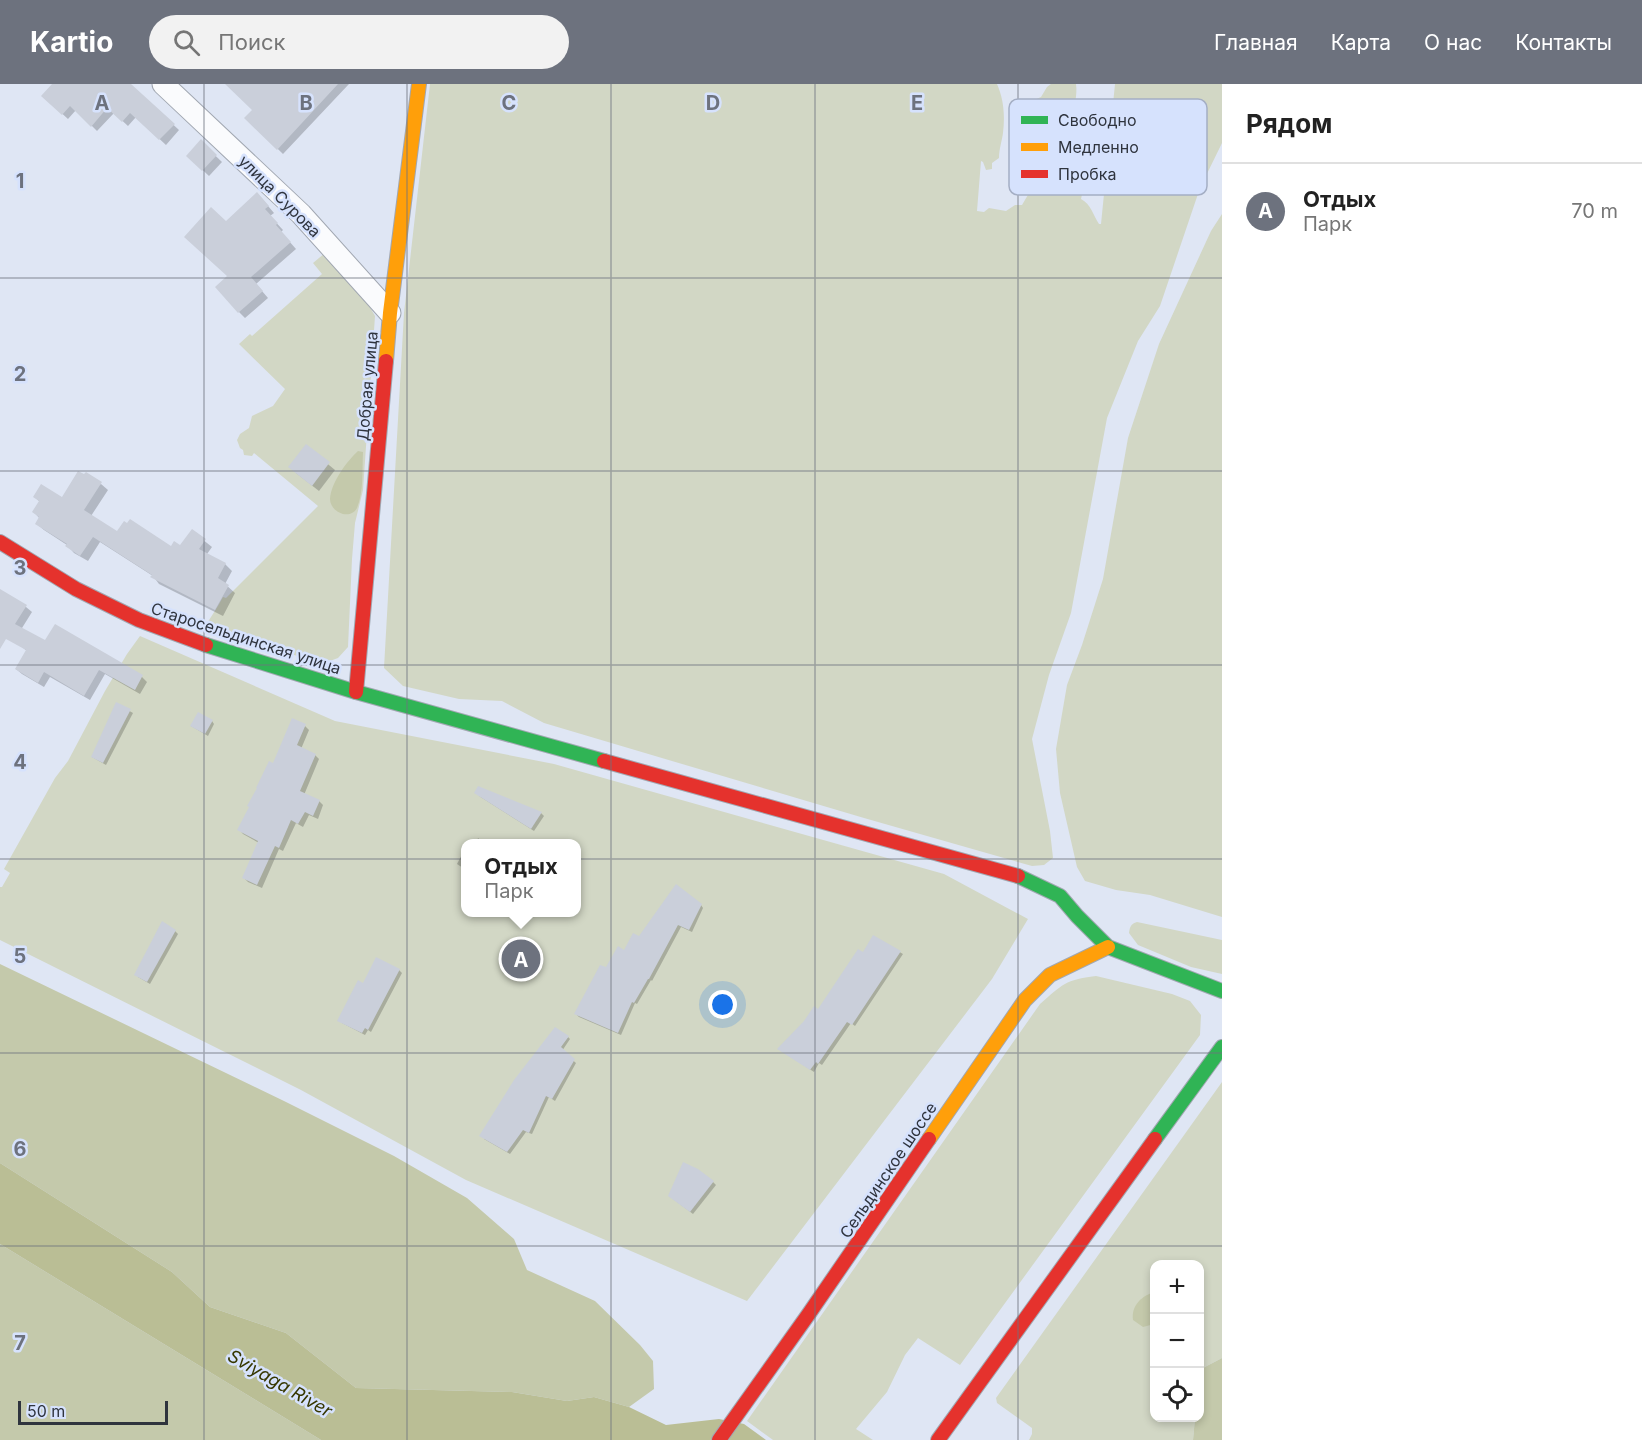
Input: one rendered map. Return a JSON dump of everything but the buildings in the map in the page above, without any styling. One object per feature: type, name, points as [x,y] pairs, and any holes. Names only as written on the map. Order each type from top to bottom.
[{"type":"street","name":"улица Сурова","points":[[163,84],[301,214],[390,313]]},
{"type":"street","name":"Добрая улица","points":[[357,692],[390,313],[419,84]]},
{"type":"street","name":"Старосельдинская улица","points":[[0,542],[76,589],[139,620],[217,649],[357,692],[1016,875],[1060,896],[1108,947]]},
{"type":"street","points":[[1108,947],[1222,991]]},
{"type":"street","name":"Сельдинское шоссе","points":[[719,1440],[808,1316],[1025,1000],[1050,975],[1108,947]]},
{"type":"street","points":[[938,1440],[1222,1047]]},
{"type":"shaded area","points":[[430,84],[997,84],[1003,108],[1003,136],[999,158],[992,163],[992,169],[986,170],[981,161],[977,211],[984,212],[989,208],[1006,211],[1015,205],[1022,205],[1028,195],[1082,195],[1081,199],[1101,224],[1104,195],[1198,195],[1160,306],[1138,341],[1107,418],[1071,613],[1049,675],[1032,739],[1053,858],[1044,865],[1032,866],[544,723],[502,701],[459,699],[403,686],[384,668],[404,313]]},
{"type":"shaded area","points":[[1051,84],[1076,84],[1076,99],[1036,99],[1041,97]]},
{"type":"shaded area","points":[[1115,84],[1222,84],[1222,143],[1207,174],[1207,99],[1114,99]]},
{"type":"shaded area","points":[[1222,214],[1222,917],[1150,895],[1116,890],[1085,881],[1077,867],[1060,793],[1056,749],[1067,685],[1103,579],[1128,438],[1159,344],[1211,231]]},
{"type":"shaded area","points":[[325,253],[367,302],[375,316],[363,490],[355,523],[352,559],[348,647],[338,658],[322,662],[262,647],[204,628],[223,597],[226,598],[318,506],[254,453],[252,456],[244,455],[240,448],[237,440],[240,434],[249,428],[252,416],[273,406],[285,389],[239,344],[250,334],[252,336],[322,274],[313,263]]},
{"type":"shaded area","points":[[358,451],[363,452],[362,488],[357,508],[350,514],[345,514],[333,508],[331,493],[340,473]]},
{"type":"shaded area","points":[[140,636],[335,721],[554,764],[944,874],[1028,919],[992,979],[747,1301],[466,1180],[301,1090],[0,940],[0,887],[10,873],[4,869],[55,778],[68,761],[105,691]]},
{"type":"shaded area","points":[[1137,922],[1222,940],[1222,974],[1191,967],[1138,945],[1129,933],[1131,926]]},
{"type":"shaded area","points":[[0,964],[394,1156],[467,1198],[514,1239],[527,1270],[595,1301],[640,1345],[653,1361],[654,1389],[629,1407],[594,1397],[567,1401],[512,1392],[356,1388],[286,1333],[210,1307],[172,1272],[0,1163]]},
{"type":"shaded area","points":[[1096,976],[1172,994],[1190,1001],[1201,1015],[1200,1035],[960,1365],[918,1338],[905,1355],[887,1392],[856,1429],[873,1440],[773,1440],[747,1421],[1040,1004],[1065,984],[1077,979]]},
{"type":"shaded area","points":[[1222,1082],[1222,1358],[1204,1367],[1204,1260],[1150,1260],[1150,1422],[1195,1422],[1193,1440],[1029,1440],[1032,1428],[997,1403],[996,1398]]},
{"type":"shaded area","points":[[0,1244],[321,1440],[0,1440]]},
{"type":"shaded area","points":[[1150,1294],[1150,1325],[1143,1327],[1133,1320],[1133,1311],[1144,1297]]},
{"type":"shaded area","points":[[1222,1358],[1222,1440],[1193,1440],[1195,1422],[1204,1422],[1204,1367]]},
{"type":"water","name":"Sviyaga River","points":[[0,1163],[172,1272],[210,1307],[286,1333],[356,1388],[512,1392],[567,1401],[594,1397],[629,1407],[666,1425],[719,1419],[744,1424],[766,1440],[321,1440],[0,1244]]},
{"type":"traffic: fast","points":[[206,645],[356,692],[604,761]]},
{"type":"traffic: fast","points":[[1018,876],[1060,896],[1108,947],[1222,991]]},
{"type":"traffic: fast","points":[[1155,1139],[1222,1047]]},
{"type":"traffic: slow","points":[[386,361],[419,84]]},
{"type":"traffic: slow","points":[[929,1139],[1025,1000],[1050,975],[1108,947]]},
{"type":"traffic: jam","points":[[356,692],[386,361]]},
{"type":"traffic: jam","points":[[0,542],[76,589],[139,620],[206,645]]},
{"type":"traffic: jam","points":[[604,761],[1018,876]]},
{"type":"traffic: jam","points":[[719,1440],[929,1139]]},
{"type":"traffic: jam","points":[[938,1440],[1155,1139]]},
{"type":"place","name":"Отдых","points":[[521,959]]}]
